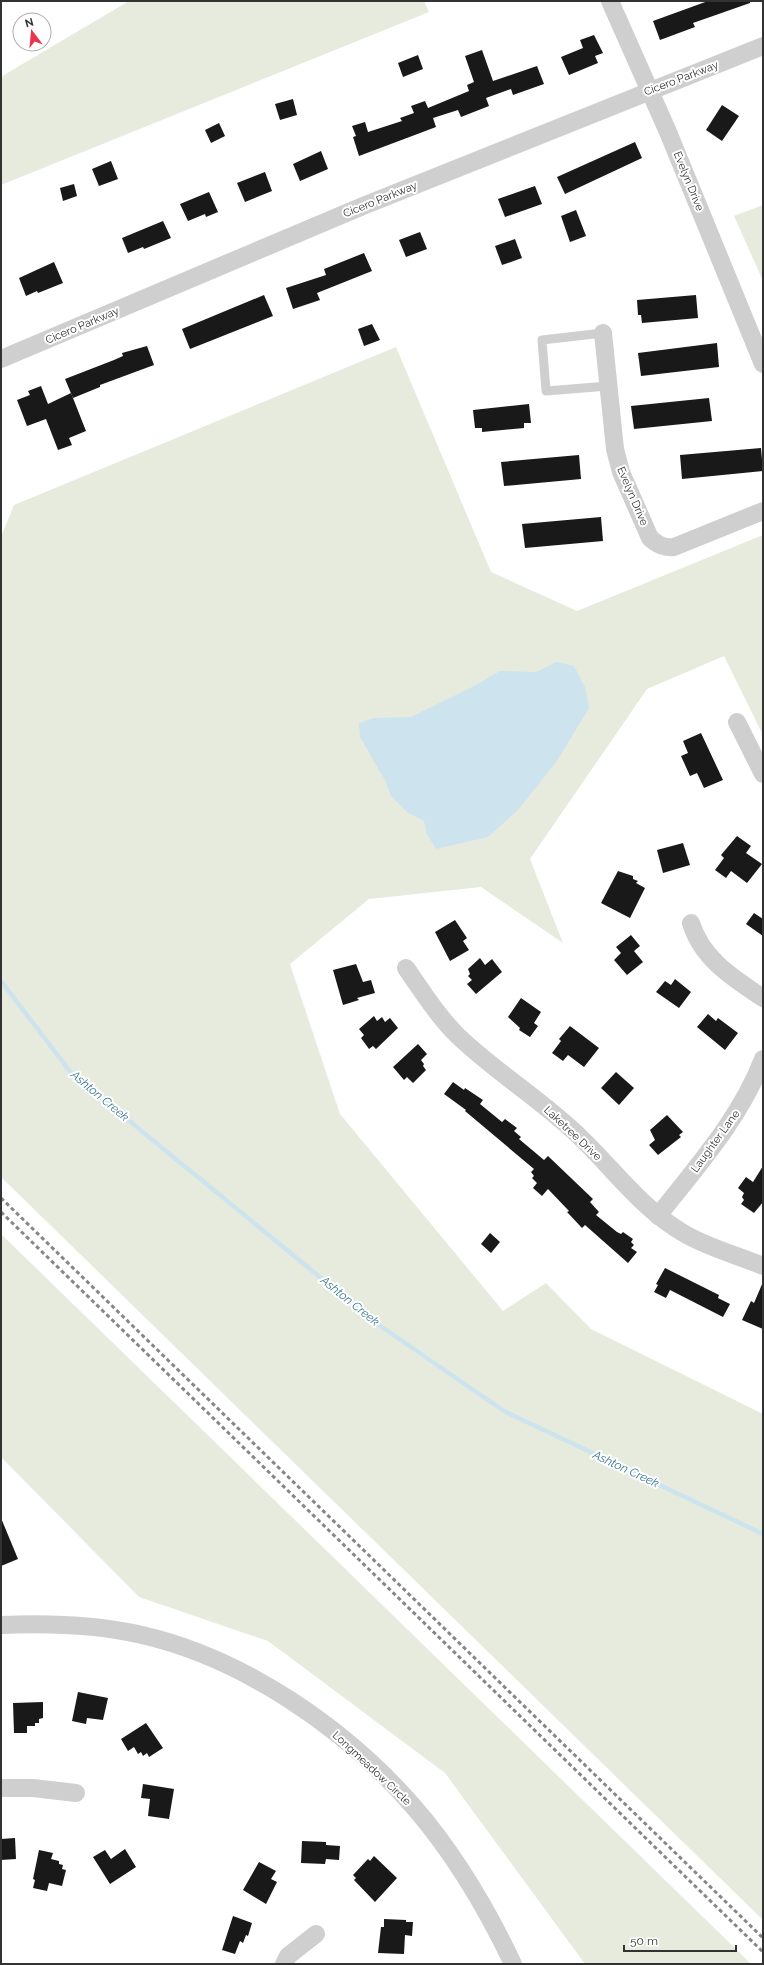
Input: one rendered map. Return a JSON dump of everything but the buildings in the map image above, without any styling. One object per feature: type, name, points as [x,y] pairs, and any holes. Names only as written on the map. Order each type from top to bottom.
[{"type":"street","name":"Evelyn Drive","points":[[610,1],[650,90],[763,364]]},
{"type":"street","name":"Cicero Parkway","points":[[1,359],[363,206],[763,46]]},
{"type":"street","name":"Evelyn Drive","points":[[603,333],[615,449],[622,472],[650,538],[665,548],[674,547],[763,511]]},
{"type":"street","points":[[737,722],[763,774]]},
{"type":"street","points":[[691,923],[701,947],[710,958],[732,977],[763,998]]},
{"type":"street","name":"Laketree Drive","points":[[406,968],[433,1008],[456,1034],[476,1053],[542,1103],[583,1140],[636,1196],[658,1216],[685,1234],[710,1246],[737,1254],[763,1266]]},
{"type":"street","name":"Laughter Lane","points":[[658,1216],[728,1126],[742,1104],[763,1059]]},
{"type":"street","name":"Longmeadow Circle","points":[[1,1625],[67,1625],[141,1635],[171,1643],[211,1659],[252,1678],[291,1701],[348,1743],[412,1805],[431,1828],[487,1913],[513,1964]]},
{"type":"street","points":[[1,1788],[34,1788],[76,1793]]},
{"type":"street","points":[[284,1964],[288,1956],[316,1934]]},
{"type":"lane","points":[[603,333],[542,340],[546,391],[608,386]]},
{"type":"shaded area","points":[[129,1],[424,1],[429,12],[1,185],[1,78],[43,52],[52,52],[52,47]]},
{"type":"shaded area","points":[[763,205],[763,281],[734,216]]},
{"type":"shaded area","points":[[396,347],[491,572],[577,611],[763,535],[763,735],[724,656],[647,689],[530,859],[563,943],[481,887],[369,899],[290,964],[340,1114],[503,1311],[546,1283],[591,1329],[763,1414],[763,1920],[1,1177],[1,537],[14,505]]},
{"type":"shaded area","points":[[1,1234],[751,1964],[585,1964],[445,1773],[268,1641],[139,1597],[1,1457]]},
{"type":"water","points":[[557,662],[574,666],[585,687],[589,708],[557,761],[518,810],[488,837],[436,849],[427,834],[424,821],[408,813],[391,796],[386,782],[360,737],[359,723],[374,718],[411,717],[474,686],[500,671],[536,672]]},
{"type":"waterway","name":"Ashton Creek","points":[[1,981],[72,1074],[376,1323],[504,1411],[763,1534]]},
{"type":"railway","points":[[1,1198],[763,1938]]},
{"type":"railway","points":[[1,1212],[763,1952]]}]
